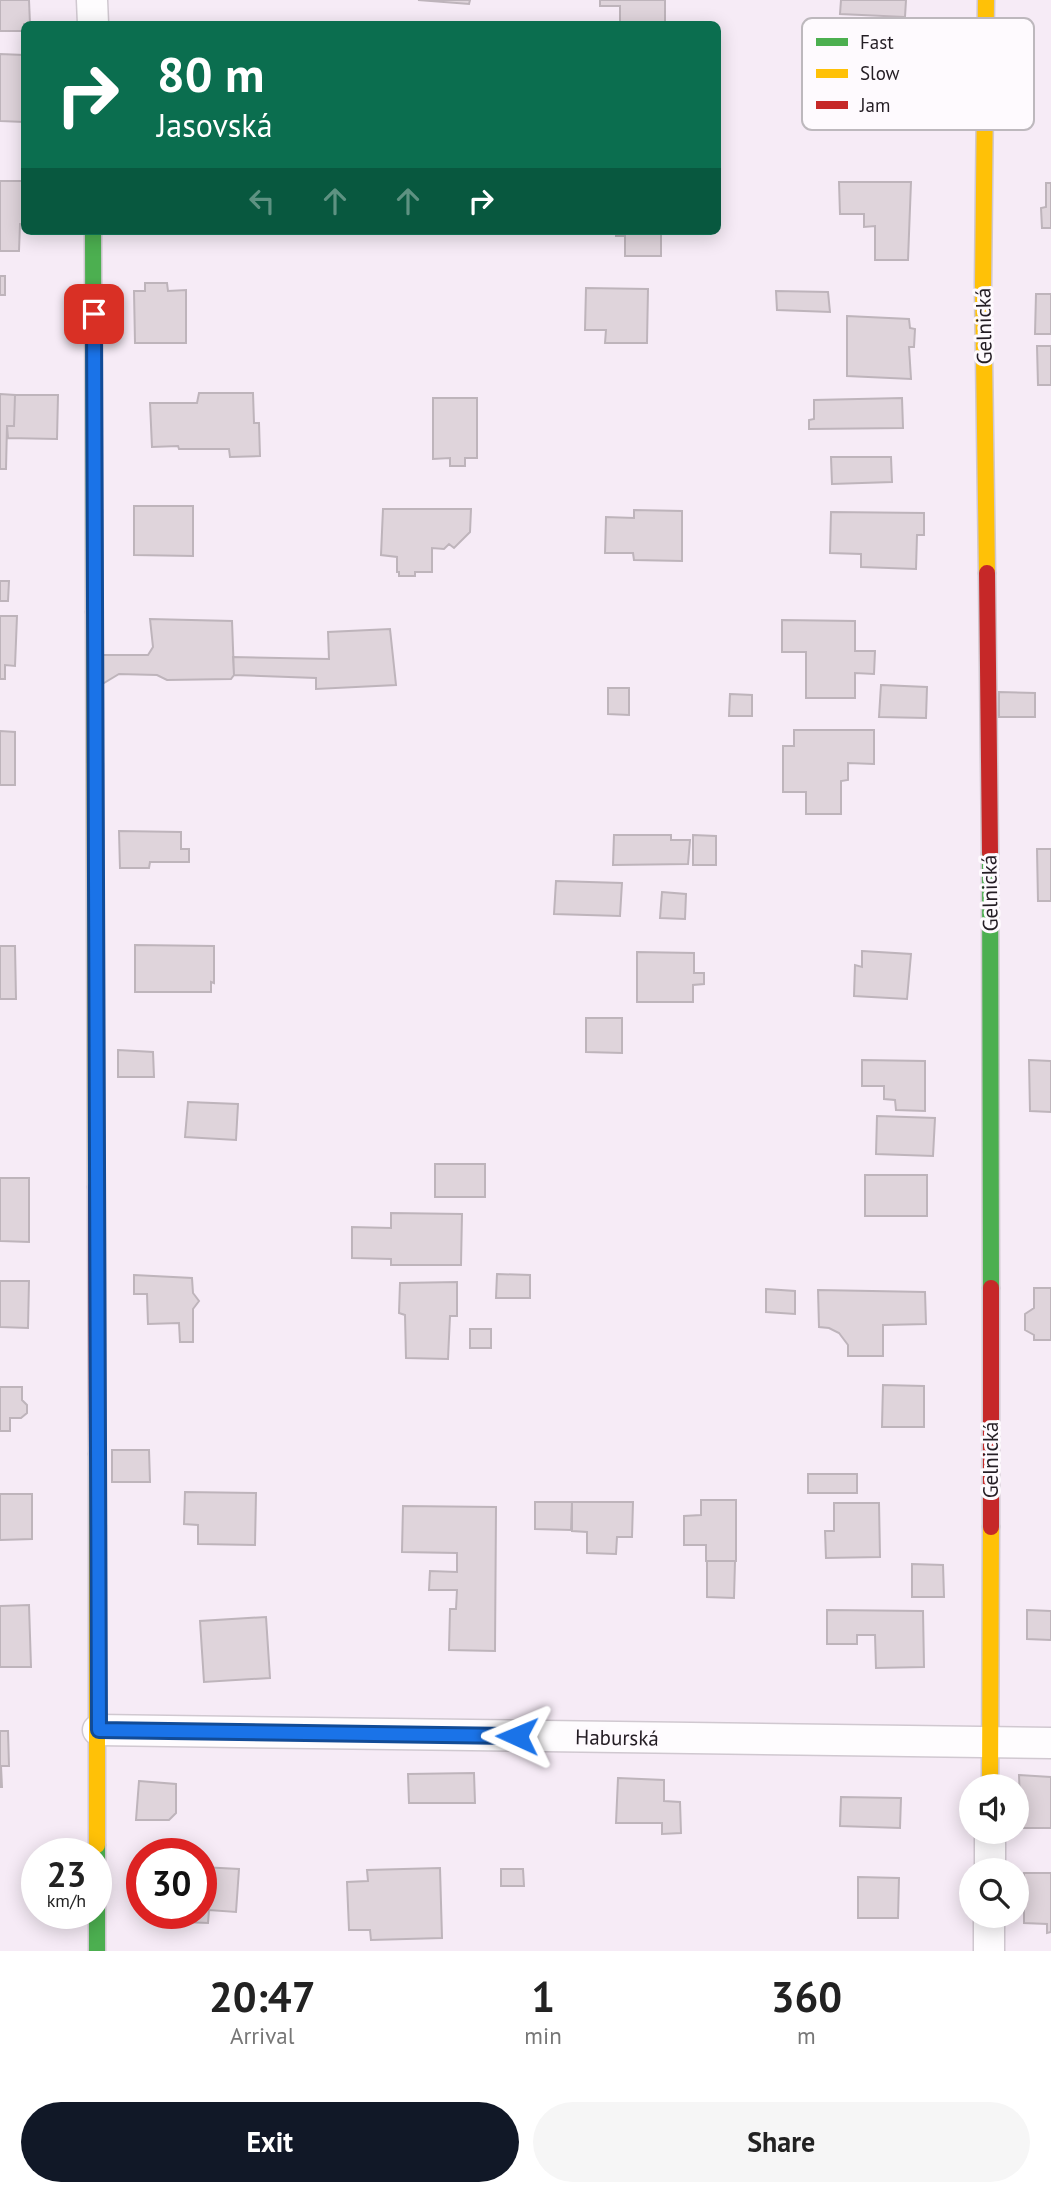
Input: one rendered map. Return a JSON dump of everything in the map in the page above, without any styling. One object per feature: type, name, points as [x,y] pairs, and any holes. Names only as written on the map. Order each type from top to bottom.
[{"type":"street","points":[[92,0],[93,21]]},
{"type":"street","name":"Gelnická","points":[[986,0],[986,18]]},
{"type":"street","name":"Gelnická","points":[[985,130],[983,285],[992,1016],[990,1774]]},
{"type":"street","points":[[93,235],[99,1730],[97,1951]]},
{"type":"street","name":"Haburská","points":[[99,1730],[1051,1743]]},
{"type":"street","points":[[989,1928],[989,1951]]},
{"type":"building","points":[[0,0],[29,0],[30,21],[21,21],[21,31],[0,31]]},
{"type":"building","points":[[418,0],[470,0],[469,4]]},
{"type":"building","points":[[600,0],[665,0],[665,21],[620,21],[620,6],[600,6]]},
{"type":"building","points":[[841,0],[906,0],[905,17],[840,14]]},
{"type":"building","points":[[0,54],[21,55],[21,122],[0,121]]},
{"type":"building","points":[[0,181],[21,181],[19,251],[0,251]]},
{"type":"building","points":[[839,182],[911,182],[908,260],[875,260],[875,226],[864,227],[864,214],[840,214]]},
{"type":"building","points":[[1046,183],[1051,183],[1051,228],[1042,228],[1041,208],[1046,207]]},
{"type":"building","points":[[661,235],[661,256],[625,256],[625,236],[616,236]]},
{"type":"building","points":[[0,276],[5,276],[5,295],[0,295]]},
{"type":"building","points":[[145,283],[167,283],[168,291],[186,290],[186,343],[135,343],[134,291],[145,291]]},
{"type":"building","points":[[586,288],[648,289],[647,343],[605,343],[606,330],[585,330]]},
{"type":"building","points":[[776,291],[828,292],[830,312],[777,310]]},
{"type":"building","points":[[1036,294],[1051,294],[1051,334],[1035,334]]},
{"type":"building","points":[[847,316],[909,319],[910,328],[915,329],[914,347],[909,347],[911,379],[847,376]]},
{"type":"building","points":[[1037,346],[1051,346],[1051,385],[1038,385]]},
{"type":"building","points":[[199,393],[253,393],[254,423],[259,423],[260,456],[230,457],[229,449],[152,447],[150,403],[197,403]]},
{"type":"building","points":[[0,394],[15,395],[14,426],[7,426],[6,469],[0,469]]},
{"type":"building","points":[[15,395],[58,395],[57,439],[8,438],[7,426],[14,426]]},
{"type":"building","points":[[433,398],[477,398],[477,458],[465,458],[465,466],[450,466],[450,458],[433,459]]},
{"type":"building","points":[[902,398],[903,428],[809,429],[809,420],[814,419],[814,400]]},
{"type":"building","points":[[831,457],[891,457],[892,482],[832,484]]},
{"type":"building","points":[[134,506],[193,506],[193,556],[134,555]]},
{"type":"building","points":[[383,509],[471,509],[470,532],[454,548],[449,544],[444,549],[432,548],[432,572],[399,576],[397,557],[381,555]]},
{"type":"building","points":[[634,510],[682,511],[682,561],[634,560],[633,553],[605,553],[606,517],[634,518]]},
{"type":"building","points":[[831,512],[924,513],[924,535],[917,535],[916,569],[861,567],[861,554],[830,553]]},
{"type":"building","points":[[0,581],[9,581],[8,601],[0,601]]},
{"type":"building","points":[[0,616],[17,616],[15,666],[5,665],[5,679],[0,679]]},
{"type":"building","points":[[150,619],[232,621],[234,675],[231,679],[167,680],[157,675],[119,674],[99,686],[98,655],[148,655],[153,647]]},
{"type":"building","points":[[782,620],[855,621],[855,651],[875,651],[874,674],[855,673],[855,698],[806,698],[806,652],[782,652]]},
{"type":"building","points":[[390,629],[396,685],[316,689],[316,678],[234,675],[233,657],[329,659],[328,632]]},
{"type":"building","points":[[881,685],[927,687],[926,718],[879,717]]},
{"type":"building","points":[[608,688],[629,688],[629,715],[608,714]]},
{"type":"building","points":[[999,692],[1035,693],[1035,717],[999,717]]},
{"type":"building","points":[[730,694],[752,695],[752,716],[729,716]]},
{"type":"building","points":[[794,730],[874,730],[874,764],[848,763],[848,780],[841,781],[841,814],[806,814],[806,792],[783,792],[783,746],[794,746]]},
{"type":"building","points":[[0,731],[15,732],[15,785],[0,785]]},
{"type":"building","points":[[119,831],[181,832],[181,849],[189,849],[189,862],[150,862],[149,868],[120,868]]},
{"type":"building","points":[[614,835],[671,835],[671,840],[690,840],[688,864],[613,865]]},
{"type":"building","points":[[693,835],[716,836],[716,865],[693,865]]},
{"type":"building","points":[[1037,849],[1051,849],[1051,901],[1038,901]]},
{"type":"building","points":[[556,881],[622,883],[620,916],[554,914]]},
{"type":"building","points":[[662,892],[686,894],[685,919],[660,918]]},
{"type":"building","points":[[135,945],[214,946],[214,983],[211,982],[211,992],[135,992]]},
{"type":"building","points":[[0,946],[15,946],[16,999],[0,999]]},
{"type":"building","points":[[862,951],[911,954],[907,999],[854,996],[855,965],[862,967]]},
{"type":"building","points":[[637,952],[694,953],[694,973],[704,973],[704,984],[693,985],[693,1002],[637,1002]]},
{"type":"building","points":[[586,1018],[622,1018],[622,1053],[586,1052]]},
{"type":"building","points":[[118,1050],[153,1052],[154,1077],[118,1077]]},
{"type":"building","points":[[862,1060],[925,1061],[925,1111],[896,1110],[895,1100],[884,1099],[884,1086],[862,1086]]},
{"type":"building","points":[[1029,1060],[1051,1061],[1051,1112],[1030,1111]]},
{"type":"building","points":[[188,1102],[238,1104],[236,1140],[185,1137]]},
{"type":"building","points":[[877,1116],[935,1118],[933,1156],[876,1154]]},
{"type":"building","points":[[435,1164],[485,1164],[485,1197],[435,1197]]},
{"type":"building","points":[[865,1175],[927,1175],[927,1216],[865,1216]]},
{"type":"building","points":[[0,1178],[29,1178],[29,1242],[0,1241]]},
{"type":"building","points":[[391,1213],[462,1214],[461,1265],[391,1265],[391,1259],[352,1258],[352,1227],[391,1228]]},
{"type":"building","points":[[497,1274],[530,1275],[530,1298],[496,1298]]},
{"type":"building","points":[[134,1275],[192,1278],[193,1293],[199,1301],[193,1309],[193,1342],[180,1342],[179,1323],[148,1324],[147,1294],[134,1294]]},
{"type":"building","points":[[0,1281],[29,1281],[28,1328],[0,1327]]},
{"type":"building","points":[[457,1282],[457,1316],[450,1316],[448,1359],[406,1358],[405,1315],[399,1313],[400,1283]]},
{"type":"building","points":[[1034,1288],[1051,1288],[1051,1340],[1034,1340],[1034,1335],[1025,1330],[1025,1314],[1034,1308]]},
{"type":"building","points":[[766,1289],[795,1291],[795,1314],[766,1312]]},
{"type":"building","points":[[818,1290],[925,1292],[926,1324],[883,1325],[883,1356],[848,1356],[848,1345],[839,1333],[819,1327]]},
{"type":"building","points":[[470,1329],[491,1329],[491,1348],[470,1348]]},
{"type":"building","points":[[883,1385],[924,1386],[924,1427],[882,1427]]},
{"type":"building","points":[[0,1387],[22,1387],[22,1400],[27,1405],[27,1413],[21,1418],[10,1418],[10,1431],[0,1431]]},
{"type":"building","points":[[112,1450],[149,1450],[150,1482],[112,1482]]},
{"type":"building","points":[[808,1474],[857,1474],[857,1493],[808,1493]]},
{"type":"building","points":[[185,1492],[256,1493],[255,1545],[198,1544],[198,1525],[184,1524]]},
{"type":"building","points":[[0,1494],[32,1494],[32,1539],[0,1540]]},
{"type":"building","points":[[701,1500],[736,1500],[736,1561],[706,1561],[706,1545],[684,1545],[684,1516],[701,1515]]},
{"type":"building","points":[[535,1502],[572,1502],[571,1530],[535,1529]]},
{"type":"building","points":[[572,1502],[633,1502],[632,1537],[617,1537],[616,1554],[587,1553],[587,1532],[572,1531]]},
{"type":"building","points":[[834,1503],[879,1503],[880,1557],[826,1558],[825,1531],[834,1531]]},
{"type":"building","points":[[403,1506],[496,1507],[495,1651],[449,1650],[450,1609],[456,1609],[457,1590],[429,1590],[430,1571],[457,1572],[457,1553],[402,1552]]},
{"type":"building","points":[[707,1561],[735,1561],[734,1598],[707,1597]]},
{"type":"building","points":[[912,1564],[943,1565],[944,1597],[912,1597]]},
{"type":"building","points":[[29,1605],[31,1667],[0,1667],[0,1606]]},
{"type":"building","points":[[827,1610],[923,1611],[924,1667],[876,1668],[875,1635],[857,1635],[857,1644],[827,1644]]},
{"type":"building","points":[[1027,1610],[1051,1611],[1051,1640],[1027,1639]]},
{"type":"building","points":[[266,1617],[270,1678],[204,1682],[200,1621]]},
{"type":"building","points":[[0,1731],[8,1731],[9,1766],[1,1766],[2,1787],[0,1787]]},
{"type":"building","points":[[474,1773],[475,1803],[409,1803],[408,1774]]},
{"type":"building","points":[[1029,1776],[1051,1777],[1051,1828],[1029,1828]]},
{"type":"building","points":[[618,1778],[664,1780],[664,1801],[680,1802],[681,1833],[662,1834],[662,1823],[616,1823]]},
{"type":"building","points":[[139,1781],[176,1784],[176,1813],[169,1820],[136,1820]]},
{"type":"building","points":[[841,1797],[901,1798],[900,1828],[840,1826]]},
{"type":"building","points":[[217,1868],[239,1869],[236,1912],[217,1911]]},
{"type":"building","points":[[440,1868],[442,1938],[371,1940],[370,1930],[349,1930],[347,1882],[368,1881],[367,1870]]},
{"type":"building","points":[[501,1869],[523,1869],[524,1886],[501,1886]]},
{"type":"building","points":[[1029,1873],[1051,1873],[1051,1932],[1047,1933],[1047,1924],[1029,1923]]},
{"type":"building","points":[[858,1877],[899,1878],[898,1918],[858,1918]]},
{"type":"traffic: fast","points":[[93,235],[94,612]]},
{"type":"traffic: fast","points":[[990,853],[991,1288]]},
{"type":"traffic: fast","points":[[97,1929],[97,1951]]},
{"type":"traffic: slow","points":[[986,0],[986,18]]},
{"type":"traffic: slow","points":[[985,130],[983,285],[987,573]]},
{"type":"traffic: slow","points":[[94,612],[96,1187]]},
{"type":"traffic: slow","points":[[97,1454],[97,1838]]},
{"type":"traffic: slow","points":[[990,1774],[991,1527]]},
{"type":"traffic: jam","points":[[987,573],[990,853]]},
{"type":"traffic: jam","points":[[96,1187],[97,1454]]},
{"type":"traffic: jam","points":[[991,1288],[991,1527]]},
{"type":"route","points":[[94,314],[99,1730],[517,1736]]}]
